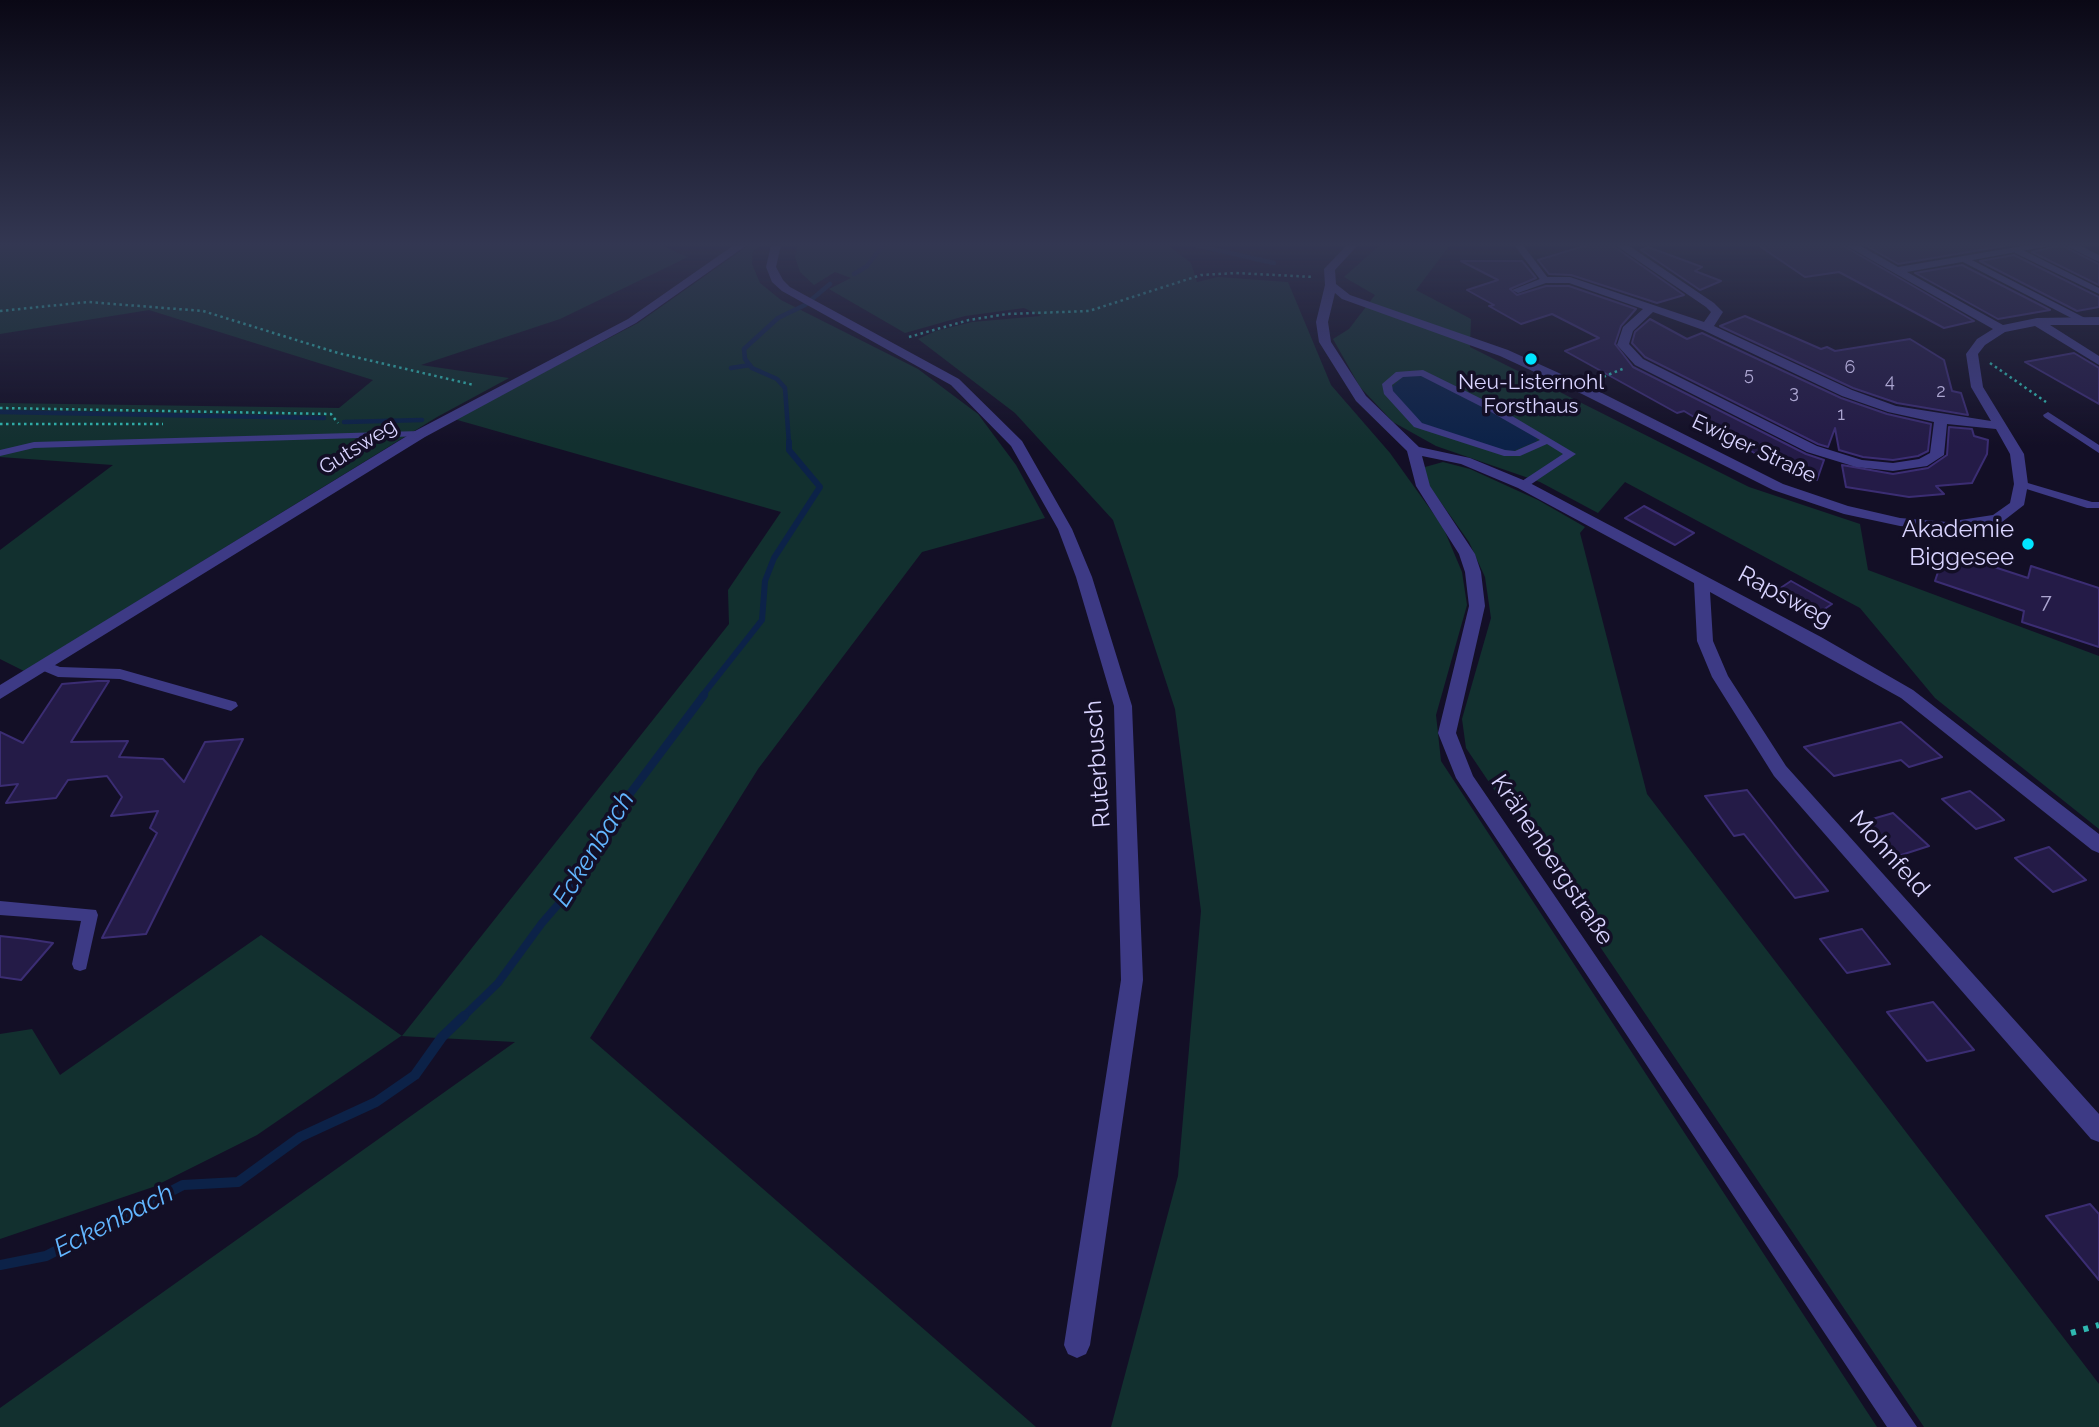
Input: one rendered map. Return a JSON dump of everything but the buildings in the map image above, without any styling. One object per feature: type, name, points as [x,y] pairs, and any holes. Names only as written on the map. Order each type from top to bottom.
[{"type":"street","name":"Gutsweg","points":[[0,693],[420,433],[646,312]]},
{"type":"street","name":"Ruterbusch","points":[[828,312],[955,382],[990,413],[1017,444],[1065,529],[1084,577],[1123,706],[1132,980],[1077,1345]]},
{"type":"street","points":[[1325,312],[1322,322],[1325,342],[1361,398],[1414,450]]},
{"type":"street","name":"Ewiger Straße","points":[[1387,312],[1504,353],[1579,387],[1778,487],[1844,510],[1900,522],[1947,526],[1997,519],[2017,505],[2021,484]]},
{"type":"street","points":[[1648,312],[1627,330],[1623,345],[1639,362],[1812,449],[1861,464],[1893,467],[1922,463],[1937,455],[1941,419]]},
{"type":"street","points":[[1655,312],[1707,327],[1847,393],[1893,409],[1941,419],[2002,426]]},
{"type":"street","points":[[1707,327],[1715,319],[1717,312]]},
{"type":"street","points":[[1969,312],[2001,329]]},
{"type":"street","points":[[2021,484],[2017,454],[1977,387],[1972,354],[1981,342],[2001,329],[2037,322],[2099,321]]},
{"type":"street","points":[[2037,322],[2099,361]]},
{"type":"street","name":"Rapsweg","points":[[1414,450],[1465,461],[1523,485],[1702,580],[1907,694],[2099,845]]},
{"type":"street","name":"Krähenbergstraße","points":[[1414,450],[1423,486],[1457,536],[1473,572],[1477,606],[1447,733],[1465,778],[1903,1427]]},
{"type":"street","name":"Mohnfeld","points":[[1702,580],[1705,640],[1720,677],[1780,771],[2099,1131]]},
{"type":"lane","points":[[2066,312],[2082,320]]},
{"type":"lane","points":[[1523,485],[1571,454],[1548,440],[1423,373],[1400,374],[1387,384],[1388,392],[1418,425],[1504,453],[1516,454],[1548,440]]},
{"type":"lane","points":[[2052,411],[2099,450]]},
{"type":"lane","points":[[0,453],[34,445],[420,433]]},
{"type":"lane","points":[[2021,484],[2091,506],[2099,505]]},
{"type":"lane","points":[[44,666],[58,673],[120,674],[231,706]]},
{"type":"lane","points":[[0,908],[90,915],[80,964]]},
{"type":"path","points":[[199,312],[262,327],[338,353],[497,390]]},
{"type":"path","points":[[906,339],[968,320],[1007,314],[1073,312]]},
{"type":"path","points":[[1972,354],[2052,411]]},
{"type":"path","points":[[1599,379],[1639,362]]},
{"type":"path","points":[[0,408],[331,414],[339,424],[357,433]]},
{"type":"path","points":[[2071,1333],[2099,1325]]},
{"type":"green space","points":[[0,312],[139,312],[0,334]]},
{"type":"green space","points":[[154,312],[575,312],[421,365],[509,378],[437,417],[24,671],[0,659],[0,550],[113,465],[0,457],[0,403],[339,408],[373,380]]},
{"type":"green space","points":[[654,312],[804,312],[918,369],[978,414],[1016,465],[1045,518],[922,552],[758,769],[590,1038],[1036,1427],[0,1427],[0,1408],[515,1042],[401,1036],[257,1135],[153,1187],[0,1239],[0,1034],[32,1029],[60,1075],[261,935],[402,1036],[729,624],[728,590],[781,512],[454,419],[638,323]]},
{"type":"green space","points":[[868,312],[997,312],[965,316],[905,333]]},
{"type":"green space","points":[[1032,312],[1300,312],[1331,385],[1390,453],[1443,527],[1462,572],[1467,605],[1436,715],[1441,761],[1877,1427],[1111,1427],[1178,1176],[1201,911],[1175,709],[1113,520],[1015,413],[918,339],[936,331],[972,322],[1041,316]]},
{"type":"green space","points":[[1362,312],[1457,312],[1471,319],[1470,347],[1749,487],[1860,524],[1868,570],[2099,656],[2099,829],[1935,698],[1860,608],[1625,482],[1598,513],[1540,482],[1436,446],[1393,422],[1360,387],[1333,339],[1349,329]]},
{"type":"green space","points":[[1443,462],[1470,469],[1538,500],[1585,527],[1580,533],[1647,794],[2099,1384],[2099,1427],[1924,1427],[1466,748],[1462,719],[1491,618],[1485,577],[1469,542],[1425,480],[1425,467]]},
{"type":"water","points":[[1420,374],[1535,435],[1537,441],[1513,451],[1504,450],[1422,424],[1392,393],[1392,387],[1405,375]]},
{"type":"waterway","name":"Eckenbach","points":[[750,365],[745,359],[744,349],[778,318],[791,312]]},
{"type":"waterway","points":[[731,368],[750,365]]},
{"type":"waterway","name":"Eckenbach","points":[[750,365],[777,379],[785,388],[789,444]]},
{"type":"waterway","points":[[0,412],[324,418]]},
{"type":"waterway","points":[[344,422],[422,420]]},
{"type":"waterway","name":"Eckenbach","points":[[702,696],[762,620],[765,581],[774,558],[820,487],[789,450],[789,444]]},
{"type":"waterway","name":"Eckenbach","points":[[462,1018],[498,983],[542,923],[581,878],[614,815],[704,695]]},
{"type":"waterway","name":"Eckenbach","points":[[0,1265],[46,1256],[183,1185],[238,1182],[300,1137],[376,1102],[415,1075],[442,1037],[464,1016]]},
{"type":"place","name":"Neu-Listernohl Forsthaus","points":[[1531,359]]},
{"type":"place","name":"Akademie Biggesee","points":[[2028,544]]}]
